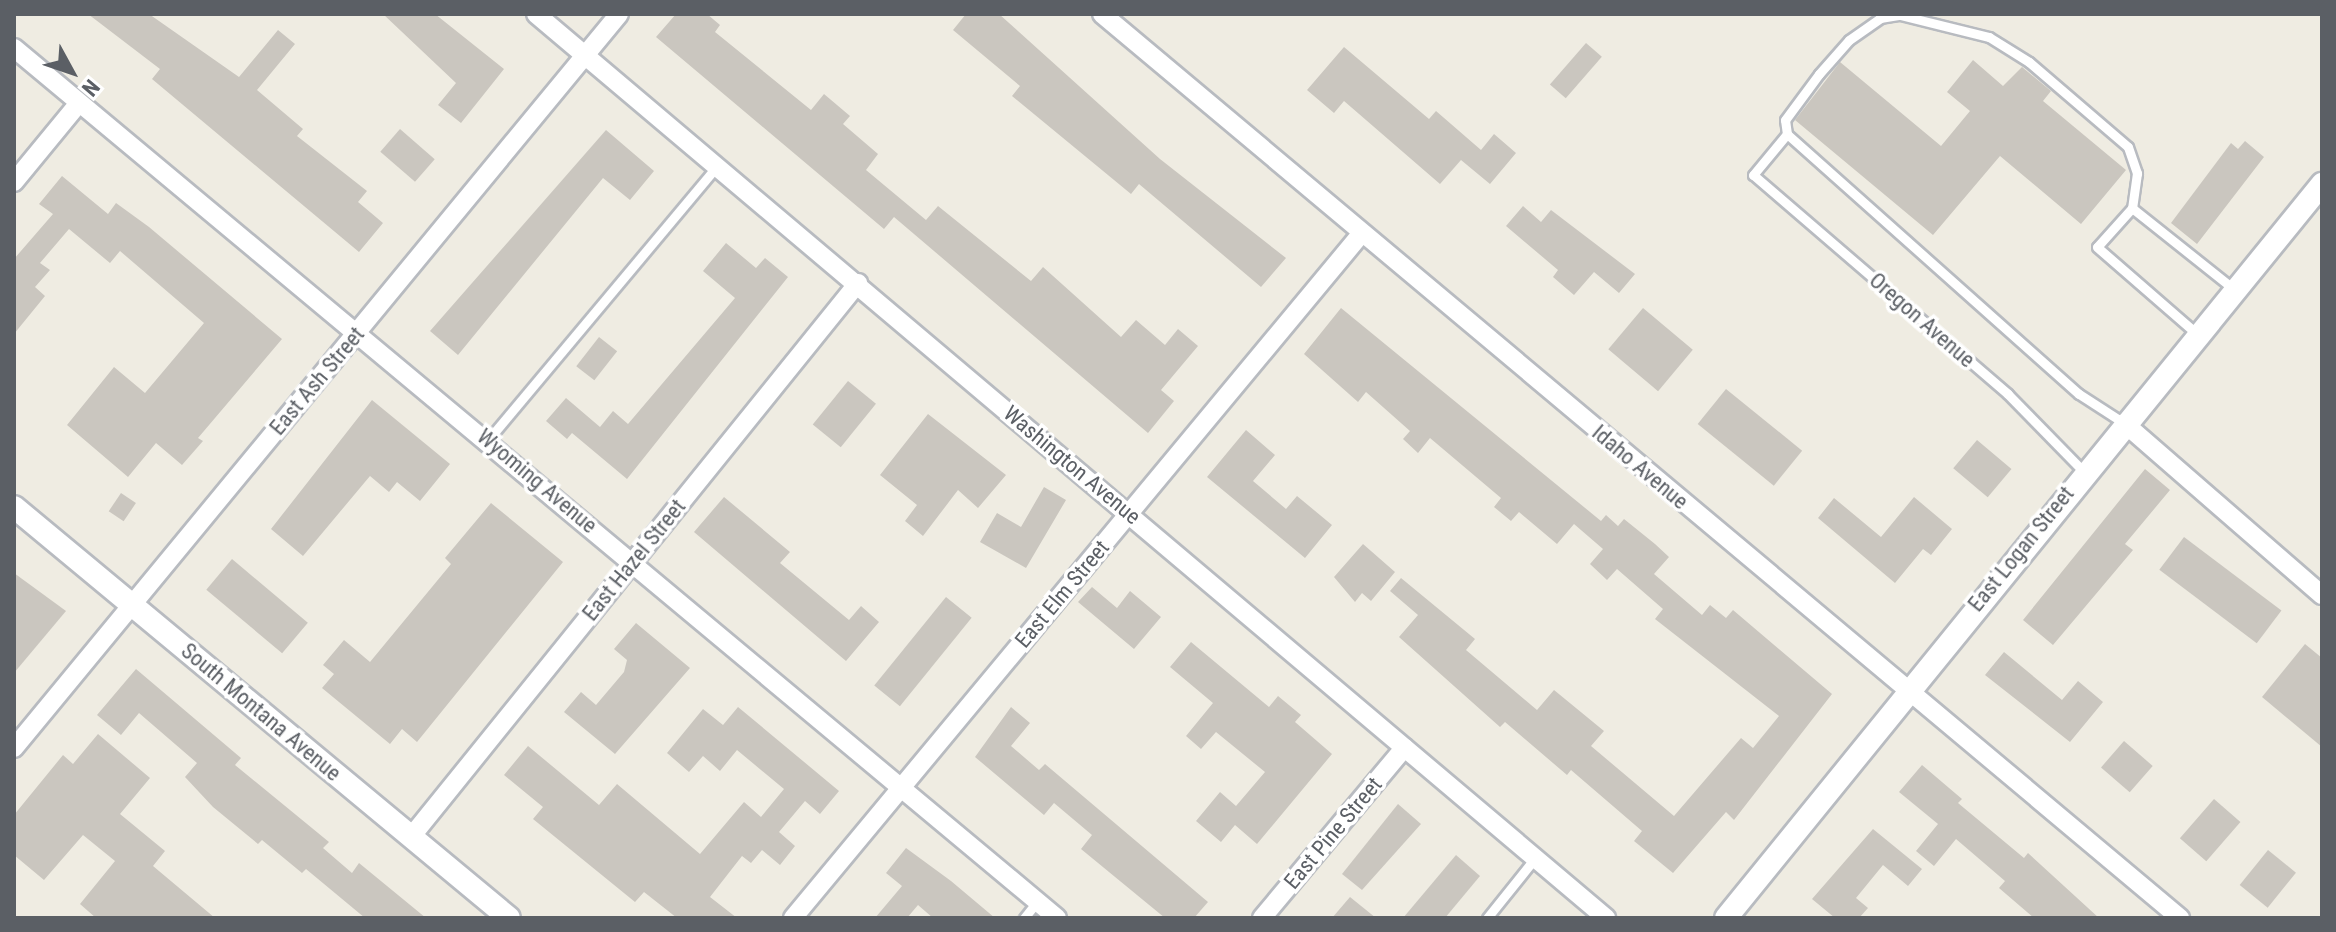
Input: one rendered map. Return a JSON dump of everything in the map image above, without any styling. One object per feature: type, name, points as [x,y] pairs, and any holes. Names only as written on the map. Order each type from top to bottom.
[{"type":"street","name":"Washington Avenue","points":[[536,14],[1606,918]]},
{"type":"street","name":"East Ash Street","points":[[14,748],[619,14]]},
{"type":"street","name":"Idaho Avenue","points":[[1102,14],[2180,918]]},
{"type":"street","name":"Wyoming Avenue","points":[[14,48],[634,561],[1057,918]]},
{"type":"street","points":[[14,182],[79,103]]},
{"type":"street","name":"East Logan Street","points":[[1726,918],[1906,689],[2322,184]]},
{"type":"street","name":"East Elm Street","points":[[793,918],[1362,233]]},
{"type":"street","name":"East Hazel Street","points":[[411,837],[858,283]]},
{"type":"street","points":[[2124,423],[2322,595]]},
{"type":"street","name":"South Montana Avenue","points":[[14,507],[509,918]]},
{"type":"street","name":"East Pine Street","points":[[1262,918],[1404,748]]},
{"type":"lane","points":[[2124,423],[2079,394],[1787,134],[1785,120],[1849,40],[1880,18],[1939,21],[1989,37],[2029,62],[2128,147],[2137,173],[2132,208],[2097,247],[2197,334]]},
{"type":"lane","name":"Oregon Avenue","points":[[1787,134],[1753,175],[2008,394],[2084,472]]},
{"type":"lane","points":[[488,440],[717,166]]},
{"type":"lane","points":[[2132,208],[2234,289]]},
{"type":"lane","points":[[1487,918],[1535,858]]},
{"type":"lane","points":[[1024,918],[1037,902]]},
{"type":"building","points":[[88,14],[149,14],[239,77],[278,30],[295,44],[257,90],[303,129],[297,136],[367,191],[358,202],[383,223],[359,252],[152,79],[160,69]]},
{"type":"building","points":[[383,14],[435,14],[504,69],[461,123],[438,105],[456,83]]},
{"type":"building","points":[[676,14],[707,14],[720,25],[715,32],[811,110],[824,94],[850,116],[843,124],[878,154],[866,170],[926,220],[938,206],[1031,281],[1043,267],[1121,337],[1136,320],[1165,345],[1178,329],[1198,346],[1161,390],[1174,401],[1148,433],[894,217],[884,229],[656,37]]},
{"type":"building","points":[[966,14],[999,14],[1160,159],[1286,258],[1261,287],[1139,184],[1131,194],[1012,96],[1020,86],[953,30]]},
{"type":"building","points":[[1586,43],[1602,57],[1566,98],[1550,85]]},
{"type":"building","points":[[1344,47],[1429,119],[1436,111],[1481,150],[1494,134],[1516,153],[1490,184],[1461,160],[1440,184],[1344,101],[1334,113],[1307,90]]},
{"type":"building","points":[[1973,60],[2003,86],[2022,67],[2051,91],[2043,101],[2126,170],[2081,224],[2000,156],[1933,235],[1795,120],[1840,62],[1941,146],[1970,111],[1947,92]]},
{"type":"building","points":[[400,129],[435,159],[415,182],[380,152]]},
{"type":"building","points":[[606,130],[654,171],[630,200],[603,178],[458,355],[430,331]]},
{"type":"building","points":[[2245,141],[2264,157],[2197,244],[2171,223],[2231,143],[2238,149]]},
{"type":"building","points":[[62,176],[108,214],[116,203],[149,227],[282,339],[198,438],[203,441],[182,465],[156,443],[128,477],[67,425],[114,367],[145,393],[204,323],[120,251],[110,263],[69,229],[40,263],[50,270],[35,287],[45,296],[14,334],[14,259],[53,214],[39,204]]},
{"type":"building","points":[[1523,206],[1541,222],[1551,210],[1635,274],[1619,293],[1594,272],[1574,295],[1553,277],[1558,270],[1506,226]]},
{"type":"building","points":[[726,243],[756,268],[765,258],[788,277],[627,479],[572,433],[567,439],[546,421],[566,398],[600,427],[613,411],[628,424],[735,298],[703,271]]},
{"type":"building","points":[[1341,308],[1601,521],[1606,515],[1618,526],[1624,519],[1655,544],[1669,557],[1654,574],[1702,615],[1710,605],[1726,618],[1733,610],[1832,694],[1734,820],[1726,812],[1673,873],[1634,841],[1642,831],[1571,770],[1567,775],[1505,722],[1500,727],[1399,637],[1418,615],[1390,591],[1401,578],[1475,639],[1466,650],[1537,710],[1554,690],[1604,731],[1591,746],[1674,816],[1741,738],[1753,748],[1779,716],[1655,619],[1663,609],[1617,569],[1607,580],[1590,564],[1603,549],[1574,524],[1557,544],[1519,512],[1511,521],[1494,507],[1501,498],[1430,438],[1418,453],[1403,439],[1410,431],[1366,392],[1358,402],[1304,354]]},
{"type":"building","points":[[1643,308],[1693,350],[1658,391],[1608,349]]},
{"type":"building","points":[[599,337],[617,351],[594,380],[576,366]]},
{"type":"building","points":[[848,381],[876,404],[841,447],[813,425]]},
{"type":"building","points":[[1726,389],[1802,451],[1774,486],[1698,424]]},
{"type":"building","points":[[372,400],[450,464],[420,501],[397,482],[389,492],[370,476],[303,556],[271,529]]},
{"type":"building","points":[[928,414],[1006,475],[978,508],[958,490],[923,536],[905,521],[917,505],[880,475]]},
{"type":"building","points":[[1246,430],[1275,455],[1253,481],[1286,509],[1297,496],[1332,525],[1305,558],[1207,477]]},
{"type":"building","points":[[1977,440],[2011,469],[1988,497],[1953,468]]},
{"type":"building","points":[[2145,469],[2170,490],[2125,544],[2133,550],[2053,645],[2023,620]]},
{"type":"building","points":[[1044,487],[1066,500],[1026,568],[980,542],[997,513],[1021,527]]},
{"type":"building","points":[[121,493],[136,503],[124,521],[109,511]]},
{"type":"building","points":[[724,497],[790,552],[780,563],[849,620],[861,606],[879,622],[846,661],[694,532]]},
{"type":"building","points":[[1914,497],[1952,529],[1931,555],[1923,549],[1895,583],[1818,518],[1834,498],[1881,537]]},
{"type":"building","points":[[491,503],[563,562],[417,742],[402,729],[390,744],[322,688],[334,674],[323,665],[344,640],[370,662],[451,564],[445,558]]},
{"type":"building","points":[[2184,537],[2281,610],[2257,643],[2159,570]]},
{"type":"building","points":[[1363,544],[1395,572],[1371,601],[1362,593],[1355,602],[1334,577]]},
{"type":"building","points":[[232,559],[308,623],[282,653],[206,590]]},
{"type":"building","points":[[14,573],[66,611],[14,673]]},
{"type":"building","points":[[1092,587],[1117,608],[1130,591],[1161,617],[1134,649],[1078,602]]},
{"type":"building","points":[[946,597],[972,618],[900,706],[874,686]]},
{"type":"building","points":[[636,623],[690,668],[615,754],[564,712],[581,692],[596,705],[624,672],[627,660],[614,649]]},
{"type":"building","points":[[1191,642],[1269,707],[1278,696],[1301,715],[1295,722],[1332,754],[1257,844],[1235,825],[1221,842],[1196,821],[1220,792],[1236,806],[1265,772],[1216,732],[1201,749],[1186,736],[1213,703],[1170,667]]},
{"type":"building","points":[[2305,644],[2322,658],[2322,747],[2262,697]]},
{"type":"building","points":[[2004,652],[2062,700],[2078,681],[2103,702],[2070,742],[1985,675]]},
{"type":"building","points":[[136,669],[241,758],[235,765],[329,842],[323,848],[352,873],[359,863],[426,918],[365,918],[306,869],[302,873],[262,840],[258,844],[213,807],[185,777],[197,763],[139,713],[121,735],[97,715]]},
{"type":"building","points":[[738,707],[839,791],[820,814],[805,801],[779,832],[795,846],[780,865],[762,850],[751,863],[742,856],[710,897],[737,918],[677,918],[644,892],[635,902],[533,819],[543,807],[504,775],[528,746],[599,805],[617,784],[700,854],[744,802],[761,817],[784,789],[737,750],[720,771],[703,756],[689,772],[667,753],[703,709],[723,725]]},
{"type":"building","points":[[1011,707],[1030,723],[1011,746],[1039,770],[1045,764],[1208,902],[1194,918],[1165,918],[1081,849],[1092,835],[1054,803],[1044,815],[975,757]]},
{"type":"building","points":[[98,734],[150,778],[120,814],[165,851],[153,866],[215,918],[96,918],[80,904],[115,861],[83,835],[44,880],[14,855],[14,815],[63,755],[73,764]]},
{"type":"building","points":[[2124,741],[2153,766],[2130,792],[2101,767]]},
{"type":"building","points":[[1922,765],[1962,799],[1958,803],[2024,858],[2028,853],[2099,918],[2034,918],[1999,888],[2005,881],[1956,839],[1934,866],[1916,851],[1938,824],[1899,792]]},
{"type":"building","points":[[2214,799],[2240,822],[2206,861],[2180,838]]},
{"type":"building","points":[[1398,804],[1421,824],[1362,890],[1342,874]]},
{"type":"building","points":[[1873,829],[1922,869],[1908,886],[1883,865],[1856,898],[1868,908],[1859,918],[1835,918],[1812,899]]},
{"type":"building","points":[[906,848],[995,918],[933,918],[918,905],[907,918],[875,918],[902,886],[886,873]]},
{"type":"building","points":[[2268,850],[2296,873],[2268,908],[2240,885]]},
{"type":"building","points":[[1456,855],[1480,876],[1445,918],[1403,918]]},
{"type":"building","points":[[1350,897],[1376,918],[1332,918]]}]
